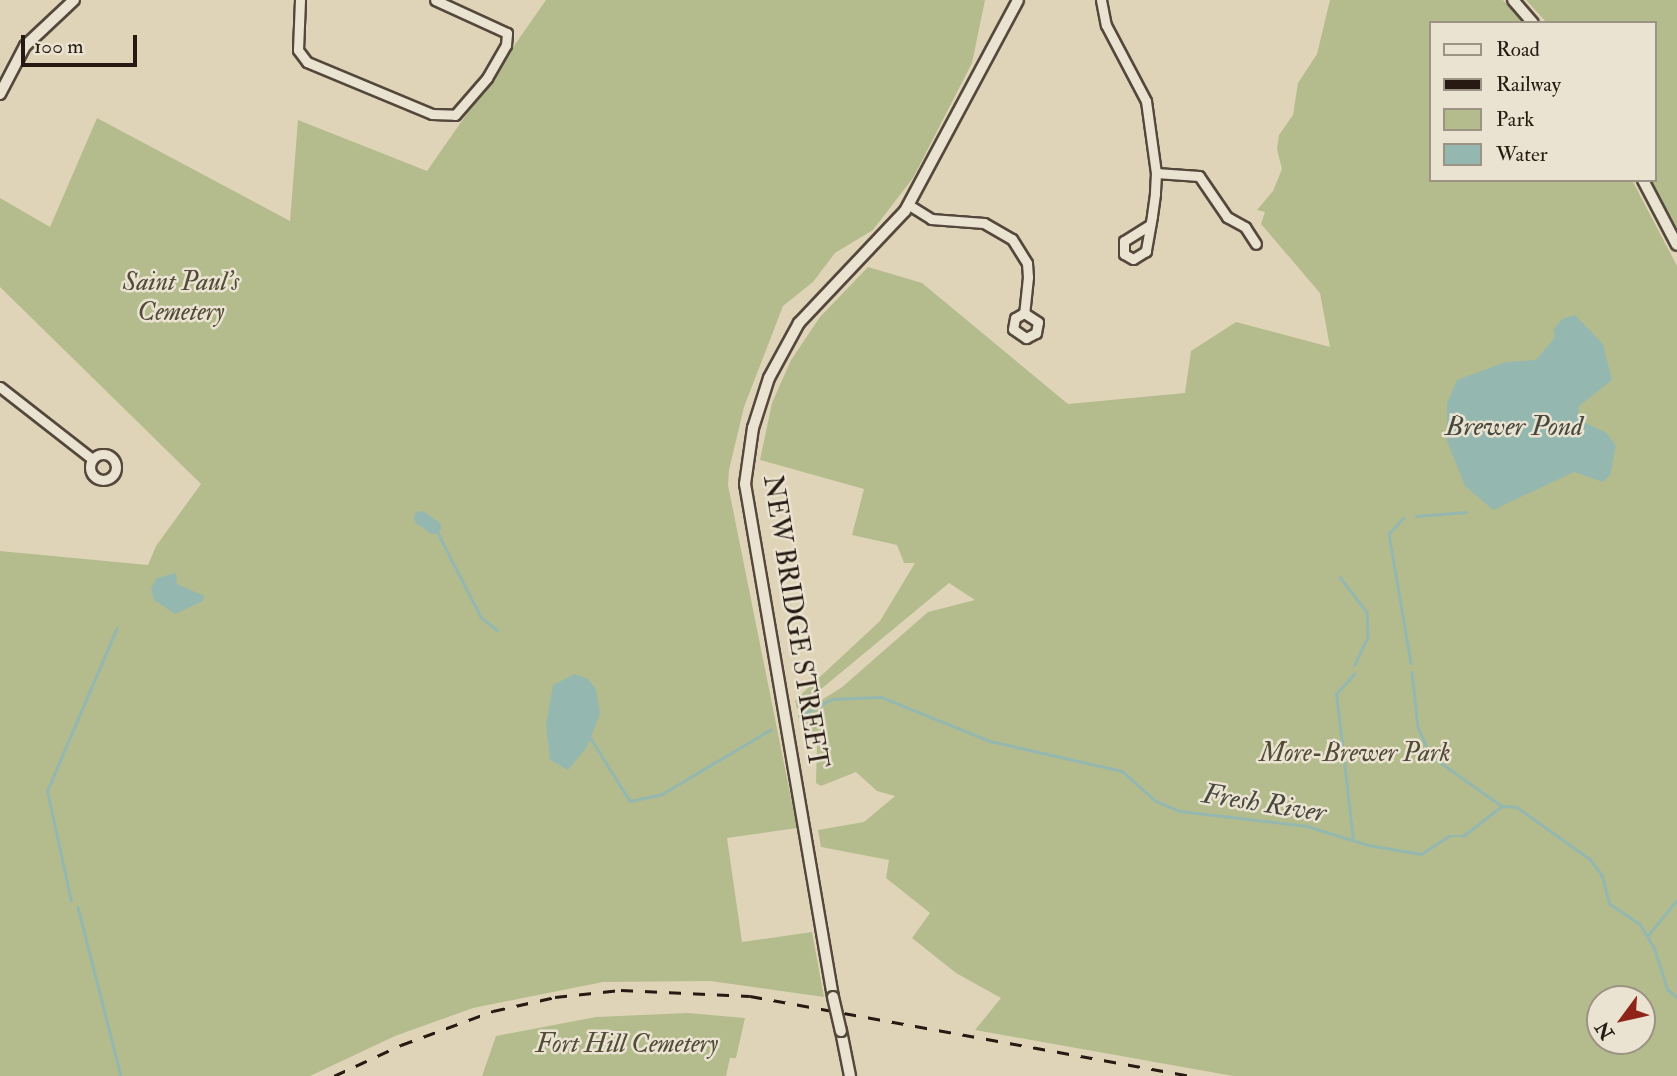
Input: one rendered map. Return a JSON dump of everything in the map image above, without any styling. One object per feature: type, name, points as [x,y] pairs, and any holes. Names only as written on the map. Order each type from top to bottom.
[{"type":"street","points":[[0,94],[24,46],[74,0]]},
{"type":"street","points":[[300,0],[298,50],[307,62],[432,114],[455,116],[487,78],[506,45],[507,33],[435,0]]},
{"type":"street","name":"NEW BRIDGE STREET","points":[[850,1076],[833,998],[754,539],[745,484],[747,462],[765,387],[799,323],[881,240],[909,205],[1018,0]]},
{"type":"street","points":[[1101,0],[1106,25],[1146,101],[1156,173],[1150,225]]},
{"type":"street","points":[[1513,0],[1531,21]]},
{"type":"street","points":[[1156,173],[1199,176],[1227,218],[1245,227],[1256,244]]},
{"type":"street","points":[[1644,182],[1677,245]]},
{"type":"street","points":[[909,205],[931,219],[984,223],[1012,239],[1027,263],[1024,313]]},
{"type":"street","points":[[0,387],[92,459]]},
{"type":"green space","name":"Saint Paul's Cemetery","points":[[546,0],[985,0],[972,63],[913,178],[873,230],[835,253],[813,282],[783,306],[744,407],[729,470],[728,485],[797,828],[727,838],[742,942],[812,932],[824,997],[710,981],[603,982],[473,1008],[395,1036],[310,1076],[0,1076],[0,551],[148,565],[156,546],[201,484],[0,287],[0,198],[50,227],[97,118],[290,221],[298,120],[427,171]]},
{"type":"green space","name":"More-Brewer Park","points":[[1330,0],[1503,0],[1521,21],[1428,21],[1428,182],[1633,182],[1677,266],[1677,1076],[1233,1076],[975,1030],[1001,998],[956,973],[912,938],[930,913],[886,878],[889,860],[821,847],[818,830],[864,822],[895,796],[877,791],[856,772],[821,786],[816,783],[817,745],[800,713],[841,688],[928,612],[975,600],[949,583],[797,709],[795,700],[880,621],[915,563],[904,563],[897,545],[852,535],[864,489],[760,460],[772,403],[791,360],[820,317],[868,267],[922,283],[1068,404],[1185,393],[1191,351],[1236,322],[1330,347],[1320,293],[1261,224],[1265,212],[1257,210],[1273,191],[1282,169],[1277,149],[1279,135],[1293,115],[1298,83],[1317,54]]},
{"type":"green space","points":[[1526,0],[1677,0],[1677,228],[1652,182],[1656,182],[1656,21],[1545,21]]},
{"type":"green space","name":"Fort Hill Cemetery","points":[[688,1013],[745,1018],[736,1058],[730,1058],[726,1076],[482,1076],[496,1036],[596,1017]]},
{"type":"water","name":"Brewer Pond","points":[[1575,315],[1603,344],[1612,380],[1579,406],[1578,419],[1607,433],[1616,446],[1610,475],[1603,482],[1574,472],[1493,510],[1465,486],[1447,441],[1447,403],[1457,380],[1506,362],[1536,360],[1555,337],[1553,330],[1562,319]]},
{"type":"water","points":[[176,573],[177,584],[204,596],[203,601],[175,614],[154,600],[151,588],[157,578]]},
{"type":"water","points":[[575,674],[588,679],[596,689],[600,714],[587,747],[568,770],[550,760],[546,724],[553,685]]},
{"type":"waterway","points":[[1416,516],[1466,512]]},
{"type":"waterway","points":[[421,518],[434,527]]},
{"type":"waterway","points":[[1404,518],[1389,534],[1411,663]]},
{"type":"waterway","points":[[437,531],[481,617],[497,630]]},
{"type":"waterway","points":[[1340,577],[1367,612],[1368,637],[1355,665]]},
{"type":"waterway","points":[[71,901],[47,791],[117,628]]},
{"type":"waterway","points":[[1412,672],[1418,727],[1431,756],[1502,806]]},
{"type":"waterway","points":[[1353,840],[1336,694],[1354,674]]},
{"type":"waterway","name":"Fresh River","points":[[799,716],[832,699],[881,697],[990,741],[1122,771],[1156,801],[1180,811],[1307,826],[1368,845],[1421,854],[1449,836],[1463,836],[1502,806],[1517,807],[1590,859],[1602,875],[1610,904],[1640,924],[1654,947],[1668,990],[1677,997]]},
{"type":"waterway","name":"Fresh River","points":[[590,737],[630,801],[662,794],[770,730]]},
{"type":"waterway","points":[[1648,935],[1677,900]]},
{"type":"waterway","points":[[78,907],[121,1076]]},
{"type":"railway","points":[[334,1076],[401,1045],[493,1011],[555,997],[621,990],[750,996],[1191,1076]]}]
